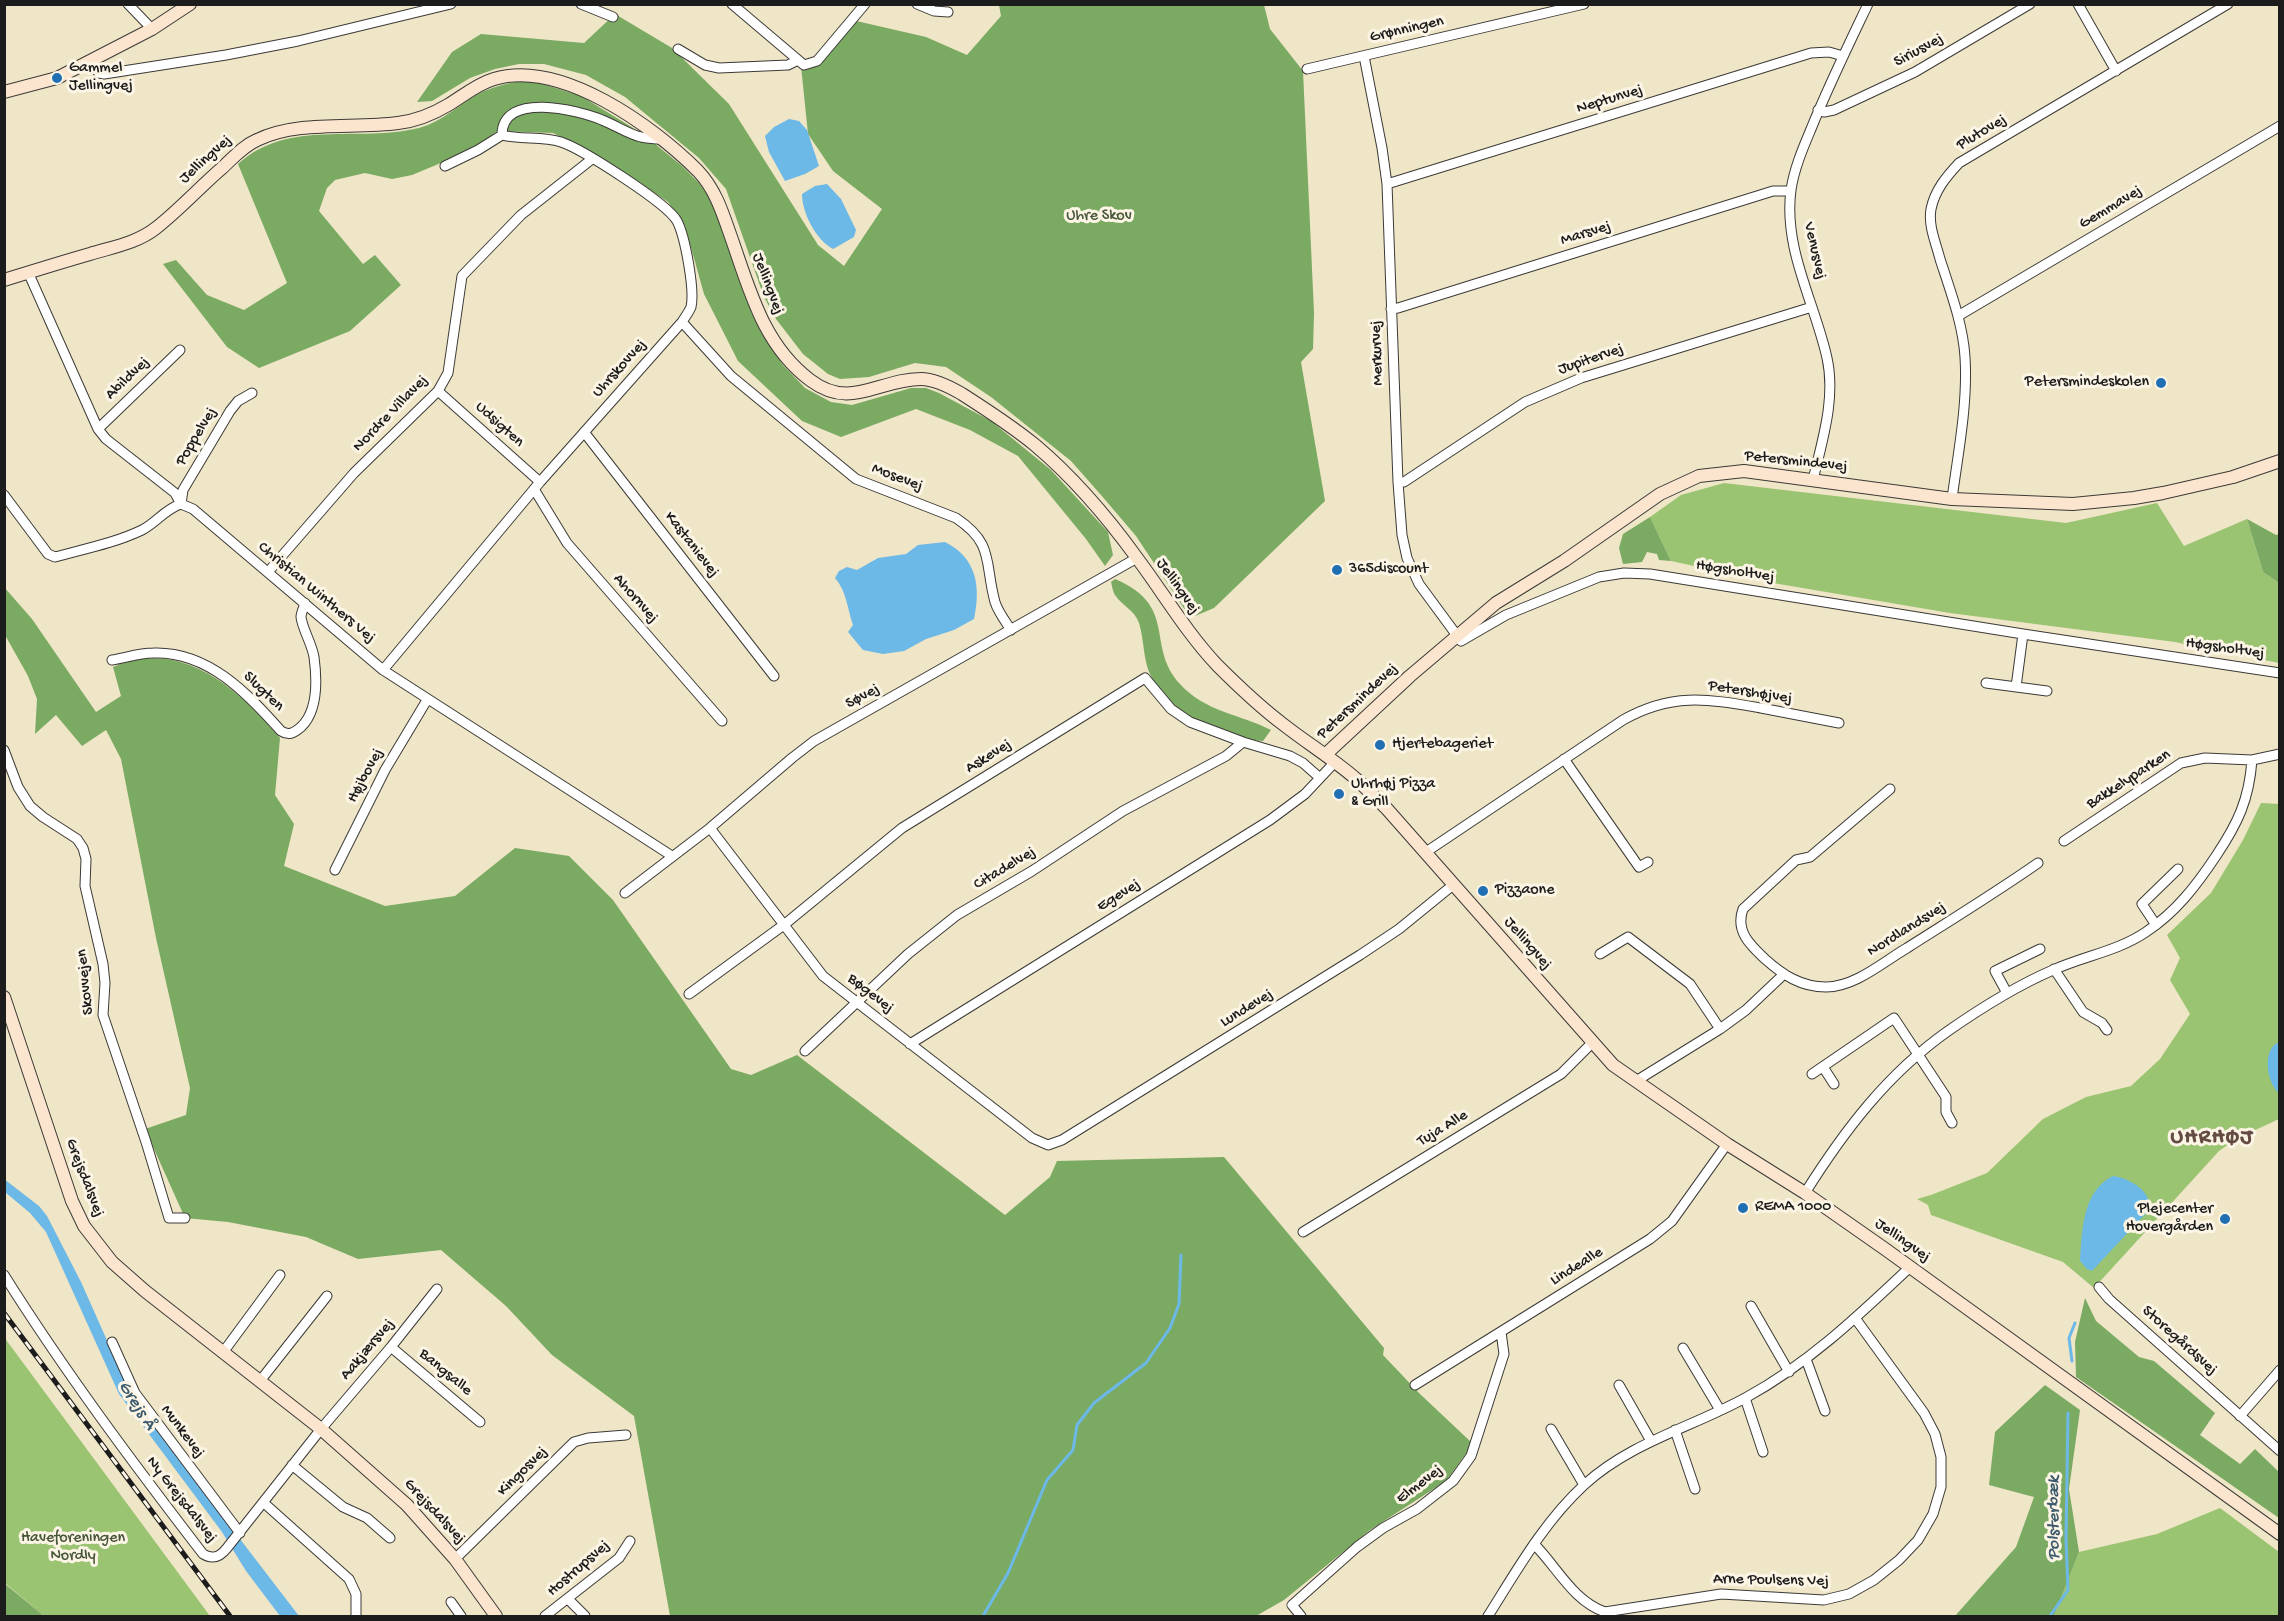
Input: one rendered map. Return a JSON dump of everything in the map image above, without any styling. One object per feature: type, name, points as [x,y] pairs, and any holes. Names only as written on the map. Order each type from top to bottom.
[{"type":"main road","points":[[4,92],[57,78],[152,29],[190,4]]},
{"type":"main road","name":"Jellingvej","points":[[4,280],[141,238],[168,218],[245,146],[257,139],[297,129],[406,122],[442,108],[478,86],[495,79],[525,75],[558,80],[611,104],[698,171],[715,193],[758,314],[781,351],[809,380],[824,389],[839,394],[864,393],[917,379],[930,380],[949,386],[1034,444],[1065,473],[1137,558],[1176,616],[1218,665],[1278,721],[1359,782],[1426,852],[1613,1065],[1727,1144],[1805,1193],[2280,1534]]},
{"type":"main road","name":"Petersmindevej","points":[[1330,758],[1457,635],[1496,603],[1564,561],[1660,494],[1699,476],[1744,471],[1952,499],[2073,504],[2134,498],[2233,477],[2280,460]]},
{"type":"main road","name":"Grejsdalsvej","points":[[4,997],[64,1179],[84,1226],[112,1262],[145,1291],[321,1429],[407,1505],[455,1559],[496,1617]]},
{"type":"street","points":[[128,4],[152,29]]},
{"type":"street","points":[[90,62],[99,73],[104,74],[226,55],[298,41],[451,4]]},
{"type":"street","points":[[581,4],[613,17]]},
{"type":"street","points":[[732,4],[804,65],[817,61],[865,4]]},
{"type":"street","points":[[917,4],[934,11],[948,12]]},
{"type":"street","name":"Grønningen","points":[[1307,69],[1584,4]]},
{"type":"street","name":"Venusvej","points":[[1813,480],[1828,416],[1830,385],[1828,360],[1795,250],[1791,224],[1791,191],[1801,154],[1818,110],[1868,4]]},
{"type":"street","name":"Siriusvej","points":[[1818,110],[1824,112],[1834,110],[1914,72],[2030,4]]},
{"type":"street","points":[[2078,4],[2116,71]]},
{"type":"street","name":"Plutovej","points":[[1952,499],[1964,397],[1965,356],[1958,316],[1932,231],[1930,212],[1935,195],[1944,179],[1959,163],[2227,5]]},
{"type":"street","points":[[678,49],[705,65],[719,68],[788,65],[798,60]]},
{"type":"street","name":"Neptunvej","points":[[1386,184],[1811,53],[1829,52],[1843,56]]},
{"type":"street","name":"Merkurvej","points":[[1364,56],[1382,148],[1386,184],[1402,535],[1407,558],[1419,584],[1457,635]]},
{"type":"street","points":[[445,166],[502,135],[505,120],[511,114],[521,109],[539,106],[600,119],[640,137],[660,140]]},
{"type":"street","name":"Gemmavej","points":[[1958,316],[2280,126]]},
{"type":"street","name":"Uhrskovvej","points":[[383,670],[537,486],[682,322],[690,308],[692,296],[686,250],[677,220],[667,208],[592,159],[560,142],[502,135]]},
{"type":"street","name":"Nordre Villavej","points":[[268,572],[354,473],[438,391],[448,373],[462,276],[521,215],[592,159]]},
{"type":"street","name":"Marsvej","points":[[1391,309],[1773,191],[1791,191]]},
{"type":"street","name":"Christian Winthers Vej","points":[[28,273],[98,429],[106,439],[175,494],[181,504],[194,509],[383,670],[672,856]]},
{"type":"street","name":"Jupitervej","points":[[1398,483],[1404,482],[1525,402],[1554,389],[1581,378],[1812,307]]},
{"type":"street","name":"Mosevej","points":[[682,322],[731,376],[856,478],[956,518],[969,526],[979,536],[985,548],[995,604],[1011,630]]},
{"type":"street","name":"Abildvej","points":[[98,429],[180,350]]},
{"type":"street","name":"Udsigten","points":[[438,391],[537,486]]},
{"type":"street","name":"Poppelvej","points":[[181,504],[183,490],[230,411],[238,400],[252,393]]},
{"type":"street","name":"Kastanievej","points":[[584,432],[774,676]]},
{"type":"street","name":"Ahornvej","points":[[537,486],[567,543],[722,722]]},
{"type":"street","points":[[4,495],[48,554],[55,556],[126,537],[146,528],[170,508],[181,504]]},
{"type":"street","name":"Søvej","points":[[625,893],[710,828],[814,741],[1137,558]]},
{"type":"street","name":"Høgsholtvej","points":[[1457,635],[1461,641],[1537,601],[1599,577],[1624,573],[1650,574],[2280,673]]},
{"type":"street","name":"Slugten","points":[[111,660],[152,653],[172,653],[194,659],[241,688],[281,731],[285,734],[292,734],[311,714],[314,703],[314,656],[301,616],[305,603]]},
{"type":"street","points":[[2016,687],[2023,634]]},
{"type":"street","name":"Askevej","points":[[689,994],[785,924],[902,828],[1145,678],[1171,709],[1190,722],[1243,742],[1290,756],[1303,763],[1320,778]]},
{"type":"street","points":[[1986,683],[2047,691]]},
{"type":"street","name":"Petershøjvej","points":[[1426,852],[1638,711],[1666,702],[1711,699],[1839,723]]},
{"type":"street","name":"Højbovej","points":[[335,870],[385,770],[427,700]]},
{"type":"street","name":"Citadelvej","points":[[805,1051],[908,954],[957,915],[1032,871],[1123,811],[1226,756],[1243,742]]},
{"type":"street","name":"Skovvejen","points":[[4,750],[18,787],[30,806],[77,839],[83,848],[86,859],[85,886],[103,964],[105,983],[103,1015],[169,1218],[185,1218]]},
{"type":"street","name":"Bakkelyparken","points":[[2064,841],[2181,763],[2205,758],[2252,760],[2280,754]]},
{"type":"street","name":"Egevej","points":[[910,1044],[1270,820],[1305,794],[1320,778],[1330,758]]},
{"type":"street","points":[[1564,759],[1639,867],[1648,862]]},
{"type":"street","points":[[1805,1193],[1854,1121],[1893,1076],[1918,1054],[2007,993],[2054,969],[2119,946],[2156,925],[2175,909],[2193,890],[2234,829],[2250,785],[2252,760]]},
{"type":"street","name":"Nordlandsvej","points":[[1890,789],[1810,857],[1796,860],[1743,909],[1740,919],[1742,931],[1751,946],[1782,975],[1806,985],[1827,988],[1843,985],[1862,976],[1957,917],[2038,863]]},
{"type":"street","name":"Bøgevej","points":[[710,828],[823,976],[1032,1138],[1048,1145]]},
{"type":"street","points":[[2156,925],[2142,904],[2178,869]]},
{"type":"street","name":"Lundevej","points":[[1048,1145],[1062,1140],[1360,955],[1400,929],[1454,885]]},
{"type":"street","points":[[1600,954],[1628,937],[1690,984],[1720,1029]]},
{"type":"street","points":[[2007,993],[1995,971],[2040,949]]},
{"type":"street","points":[[2054,969],[2082,1012],[2103,1023],[2107,1030]]},
{"type":"street","points":[[1636,1081],[1720,1029],[1746,1010],[1782,975]]},
{"type":"street","points":[[1812,1074],[1894,1018],[1946,1097],[1946,1112],[1952,1123]]},
{"type":"street","name":"Tuja Alle","points":[[1303,1232],[1561,1074],[1592,1043]]},
{"type":"street","points":[[1823,1067],[1834,1084]]},
{"type":"street","name":"Lindealle","points":[[1415,1385],[1632,1251],[1665,1227],[1687,1202],[1727,1144]]},
{"type":"street","points":[[1488,1617],[1534,1544],[1558,1511],[1584,1485],[1620,1458],[1651,1441],[1745,1398],[1789,1371],[1856,1318],[1910,1267]]},
{"type":"street","name":"Ny Grejsdalsvej","points":[[4,1275],[54,1353],[132,1461],[203,1554],[209,1557],[217,1557],[227,1548],[321,1429]]},
{"type":"street","points":[[224,1351],[280,1275]]},
{"type":"street","name":"Storegårdsvej","points":[[2099,1287],[2109,1299],[2280,1451]]},
{"type":"street","name":"Aakjærsvej","points":[[321,1429],[437,1289]]},
{"type":"street","points":[[260,1380],[327,1296]]},
{"type":"street","points":[[1751,1306],[1789,1371]]},
{"type":"street","name":"Arne Poulsens Vej","points":[[1534,1544],[1580,1599],[1605,1614],[1720,1594],[1824,1600],[1849,1594],[1874,1580],[1899,1560],[1918,1540],[1933,1514],[1941,1486],[1941,1457],[1935,1434],[1924,1413],[1856,1318]]},
{"type":"street","name":"Elmevej","points":[[1300,1617],[1292,1605],[1357,1547],[1436,1496],[1453,1481],[1471,1456],[1504,1354],[1501,1332]]},
{"type":"street","name":"Munkevej","points":[[112,1342],[135,1392],[239,1534]]},
{"type":"street","name":"Bangsalle","points":[[391,1347],[480,1422]]},
{"type":"street","points":[[1683,1347],[1720,1410]]},
{"type":"street","points":[[1806,1359],[1825,1411]]},
{"type":"street","points":[[2240,1416],[2280,1370]]},
{"type":"street","points":[[1619,1385],[1651,1441]]},
{"type":"street","points":[[1745,1398],[1763,1452]]},
{"type":"street","points":[[1551,1429],[1584,1485]]},
{"type":"street","points":[[1675,1430],[1695,1489]]},
{"type":"street","name":"Kingosvej","points":[[455,1559],[574,1442],[588,1438],[626,1435]]},
{"type":"street","points":[[292,1465],[343,1507],[367,1518],[390,1538]]},
{"type":"street","points":[[264,1503],[349,1579],[356,1594],[356,1617]]},
{"type":"street","name":"Hostrupsvej","points":[[546,1617],[619,1558],[630,1541]]},
{"type":"street","points":[[569,1600],[585,1617]]},
{"type":"street","points":[[451,1602],[461,1617]]},
{"type":"green space","name":"Uhre Skov","points":[[999,5],[1264,5],[1270,29],[1303,71],[1314,313],[1313,349],[1301,362],[1325,501],[1214,608],[1195,616],[1187,613],[1136,536],[1071,461],[991,397],[946,367],[915,363],[869,377],[840,379],[828,374],[803,354],[776,319],[764,297],[726,189],[699,158],[625,97],[586,75],[544,64],[519,64],[470,78],[432,101],[417,102],[452,52],[481,34],[584,43],[615,14],[672,48],[729,104],[818,245],[844,266],[882,209],[833,171],[808,134],[801,66],[819,62],[852,20],[926,37],[967,55],[1001,16]]},
{"type":"green space","points":[[522,81],[540,83],[581,96],[643,134],[698,182],[711,199],[752,314],[783,365],[805,388],[831,402],[852,405],[911,388],[926,388],[991,421],[1051,470],[1108,532],[1113,555],[1105,566],[1086,539],[1018,456],[970,430],[916,409],[841,437],[802,421],[738,361],[704,294],[685,226],[668,202],[599,156],[553,133],[497,131],[472,150],[412,175],[392,179],[365,173],[335,180],[327,188],[319,211],[363,264],[375,255],[401,285],[350,331],[259,368],[227,347],[163,264],[176,260],[207,295],[244,310],[287,283],[238,164],[258,150],[279,141],[302,136],[396,132],[419,128],[436,121],[482,92]]},
{"type":"green space","points":[[1724,483],[2066,523],[2157,503],[2184,546],[2247,519],[2263,572],[2279,583],[2279,663],[2175,642],[1950,613],[1773,583],[1671,561],[1650,517],[1681,495]]},
{"type":"green space","points":[[1650,517],[1671,561],[1659,560],[1657,554],[1647,552],[1642,562],[1623,564],[1619,548],[1623,534]]},
{"type":"green space","points":[[2247,519],[2276,535],[2279,534],[2279,583],[2263,572]]},
{"type":"green space","points":[[1115,579],[1135,590],[1147,601],[1154,614],[1164,655],[1170,670],[1180,684],[1200,701],[1271,730],[1263,741],[1233,734],[1199,721],[1177,707],[1163,694],[1149,672],[1137,618],[1114,592],[1111,582]]},
{"type":"green space","points":[[4,587],[32,619],[96,712],[121,696],[113,667],[138,659],[162,659],[185,663],[207,673],[246,702],[280,738],[275,795],[294,824],[284,866],[385,906],[455,896],[515,848],[569,856],[613,900],[731,1069],[751,1075],[797,1055],[1005,1215],[1050,1177],[1057,1161],[1224,1157],[1384,1348],[1383,1355],[1471,1442],[1467,1452],[1446,1481],[1370,1530],[1284,1600],[1256,1616],[670,1616],[634,1416],[552,1355],[506,1306],[441,1250],[358,1259],[306,1237],[228,1222],[185,1218],[145,1129],[186,1115],[190,1088],[156,938],[121,759],[106,730],[82,746],[56,715],[35,734],[37,699],[28,676],[5,635]]},
{"type":"green space","points":[[2261,803],[2279,804],[2279,1119],[2236,1139],[2219,1151],[2094,1288],[2063,1262],[1931,1215],[1928,1205],[1917,1199],[1987,1173],[2043,1119],[2086,1097],[2131,1086],[2160,1059],[2190,1014],[2170,980],[2180,958],[2167,935],[2211,893],[2243,840]]},
{"type":"green space","points":[[2085,1298],[2096,1321],[2139,1357],[2154,1361],[2215,1413],[2200,1435],[2240,1464],[2255,1449],[2279,1472],[2279,1518],[2076,1377],[2075,1342]]},
{"type":"green space","name":"Haveforeningen Nordly","points":[[4,1337],[210,1616],[44,1616],[5,1583]]},
{"type":"green space","points":[[2045,1385],[2080,1410],[2069,1489],[2079,1552],[2054,1616],[1955,1616],[2016,1547],[2034,1497],[1989,1485],[1995,1432]]},
{"type":"green space","points":[[2220,1508],[2279,1552],[2279,1616],[2054,1616],[2079,1552],[2157,1534]]},
{"type":"green space","points":[[4,1583],[44,1616],[5,1616]]},
{"type":"water","points":[[789,119],[799,121],[807,130],[819,166],[785,181],[769,152],[765,136],[774,127]]},
{"type":"water","points":[[827,184],[841,199],[856,230],[854,237],[833,249],[821,239],[811,225],[804,209],[802,194],[815,186]]},
{"type":"water","points":[[945,542],[964,556],[974,574],[977,596],[974,619],[904,651],[883,654],[863,650],[848,632],[853,625],[844,595],[835,578],[839,571],[847,567],[857,570],[878,558],[906,554],[918,545]]},
{"type":"water","points":[[2277,1043],[2280,1043],[2279,1093],[2272,1082],[2268,1068],[2269,1053]]},
{"type":"water","points":[[2113,1176],[2126,1179],[2144,1191],[2149,1210],[2092,1271],[2080,1261],[2083,1225],[2089,1202],[2095,1192]]},
{"type":"water","name":"Grejs Å","points":[[4,1179],[39,1206],[47,1216],[81,1282],[118,1365],[243,1543],[299,1616],[280,1616],[246,1571],[222,1532],[119,1394],[46,1232],[30,1213],[5,1192]]},
{"type":"waterway","points":[[983,1616],[1008,1573],[1047,1480],[1073,1450],[1077,1425],[1094,1403],[1146,1363],[1170,1328],[1179,1304],[1181,1255]]},
{"type":"waterway","name":"Polsterbæk","points":[[2072,1361],[2069,1338],[2075,1323]]},
{"type":"waterway","name":"Polsterbæk","points":[[2050,1616],[2068,1590],[2066,1539],[2068,1413]]},
{"type":"railway","points":[[4,1313],[230,1616]]},
{"type":"place","name":"Gammel Jellingvej","points":[[57,78]]},
{"type":"place","name":"Petersmindeskolen","points":[[2161,383]]},
{"type":"place","name":"365discount","points":[[1337,570]]},
{"type":"place","name":"Hjertebageriet","points":[[1380,745]]},
{"type":"place","name":"Uhrhøj Pizza & Grill","points":[[1339,794]]},
{"type":"place","name":"Pizzaone","points":[[1483,891]]},
{"type":"place","name":"REMA 1000","points":[[1743,1208]]},
{"type":"place","name":"Plejecenter Hovergården","points":[[2225,1219]]},
{"type":"district","name":"UHRHØJ","points":[[2212,1139]]}]
